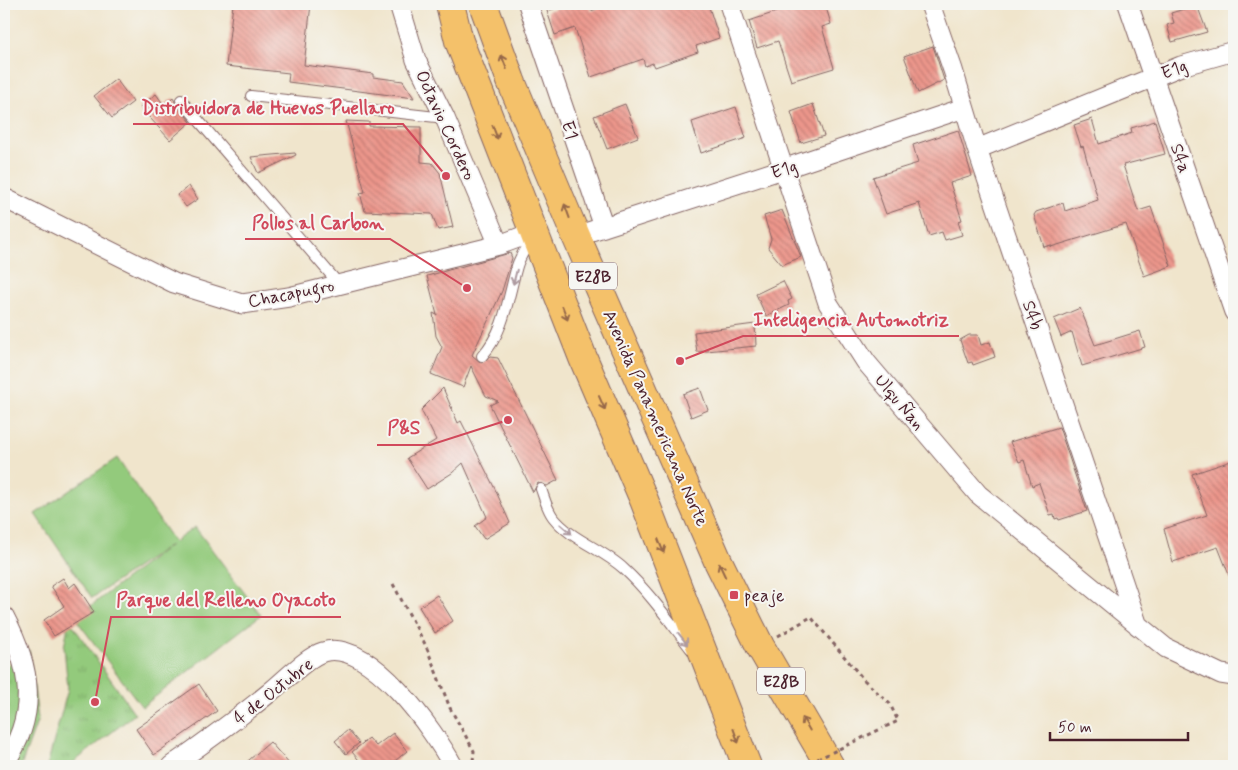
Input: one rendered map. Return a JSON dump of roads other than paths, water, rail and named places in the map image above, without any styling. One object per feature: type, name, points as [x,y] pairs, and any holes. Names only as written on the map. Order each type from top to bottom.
[{"type":"highway","name":"E28B","points":[[450,4],[459,41],[583,358],[644,500],[710,673],[725,705],[747,766]]},
{"type":"highway","name":"Avenida Panamericana Norte","points":[[483,4],[511,81],[576,236],[718,561],[760,646],[830,766]]},
{"type":"street","name":"Octavio Cordero","points":[[400,4],[416,60],[445,118],[499,245]]},
{"type":"street","name":"E1","points":[[528,4],[604,227]]},
{"type":"street","name":"Ulqu Ñan","points":[[729,4],[828,303],[866,362],[978,494],[1166,648],[1221,674],[1234,676]]},
{"type":"street","name":"S4b","points":[[930,4],[954,70],[977,149],[1138,626]]},
{"type":"street","name":"S4a","points":[[1128,4],[1234,312]]},
{"type":"street","name":"E1g","points":[[977,149],[1181,66],[1234,51]]},
{"type":"street","name":"E1g","points":[[604,227],[964,108]]},
{"type":"street","name":"Chacapugro","points":[[4,198],[174,283],[242,304],[288,297],[338,283],[499,245],[534,232]]},
{"type":"street","points":[[576,236],[604,227]]},
{"type":"street","points":[[4,616],[25,665],[29,699],[21,734],[4,764]]},
{"type":"street","name":"4 de Octubre","points":[[171,766],[219,733],[296,670],[323,652],[347,651],[366,661],[414,708],[460,765]]},
{"type":"lane","points":[[251,96],[445,118]]},
{"type":"lane","points":[[181,100],[338,283]]},
{"type":"lane","points":[[482,356],[493,344],[509,304],[518,264],[534,232]]},
{"type":"lane","points":[[541,488],[553,516],[571,534],[608,554],[625,569],[643,588],[710,673]]},
{"type":"place","name":"Distribuidora de Huevos Puellaro","points":[[446,176]]},
{"type":"place","name":"Pollos al Carbon","points":[[467,288]]},
{"type":"place","name":"Inteligencia Automotriz","points":[[680,361]]},
{"type":"place","name":"P&S","points":[[508,420]]},
{"type":"place","name":"peaje","points":[[734,595]]},
{"type":"place","name":"Parque del Relleno Oyacoto","points":[[95,702]]}]
